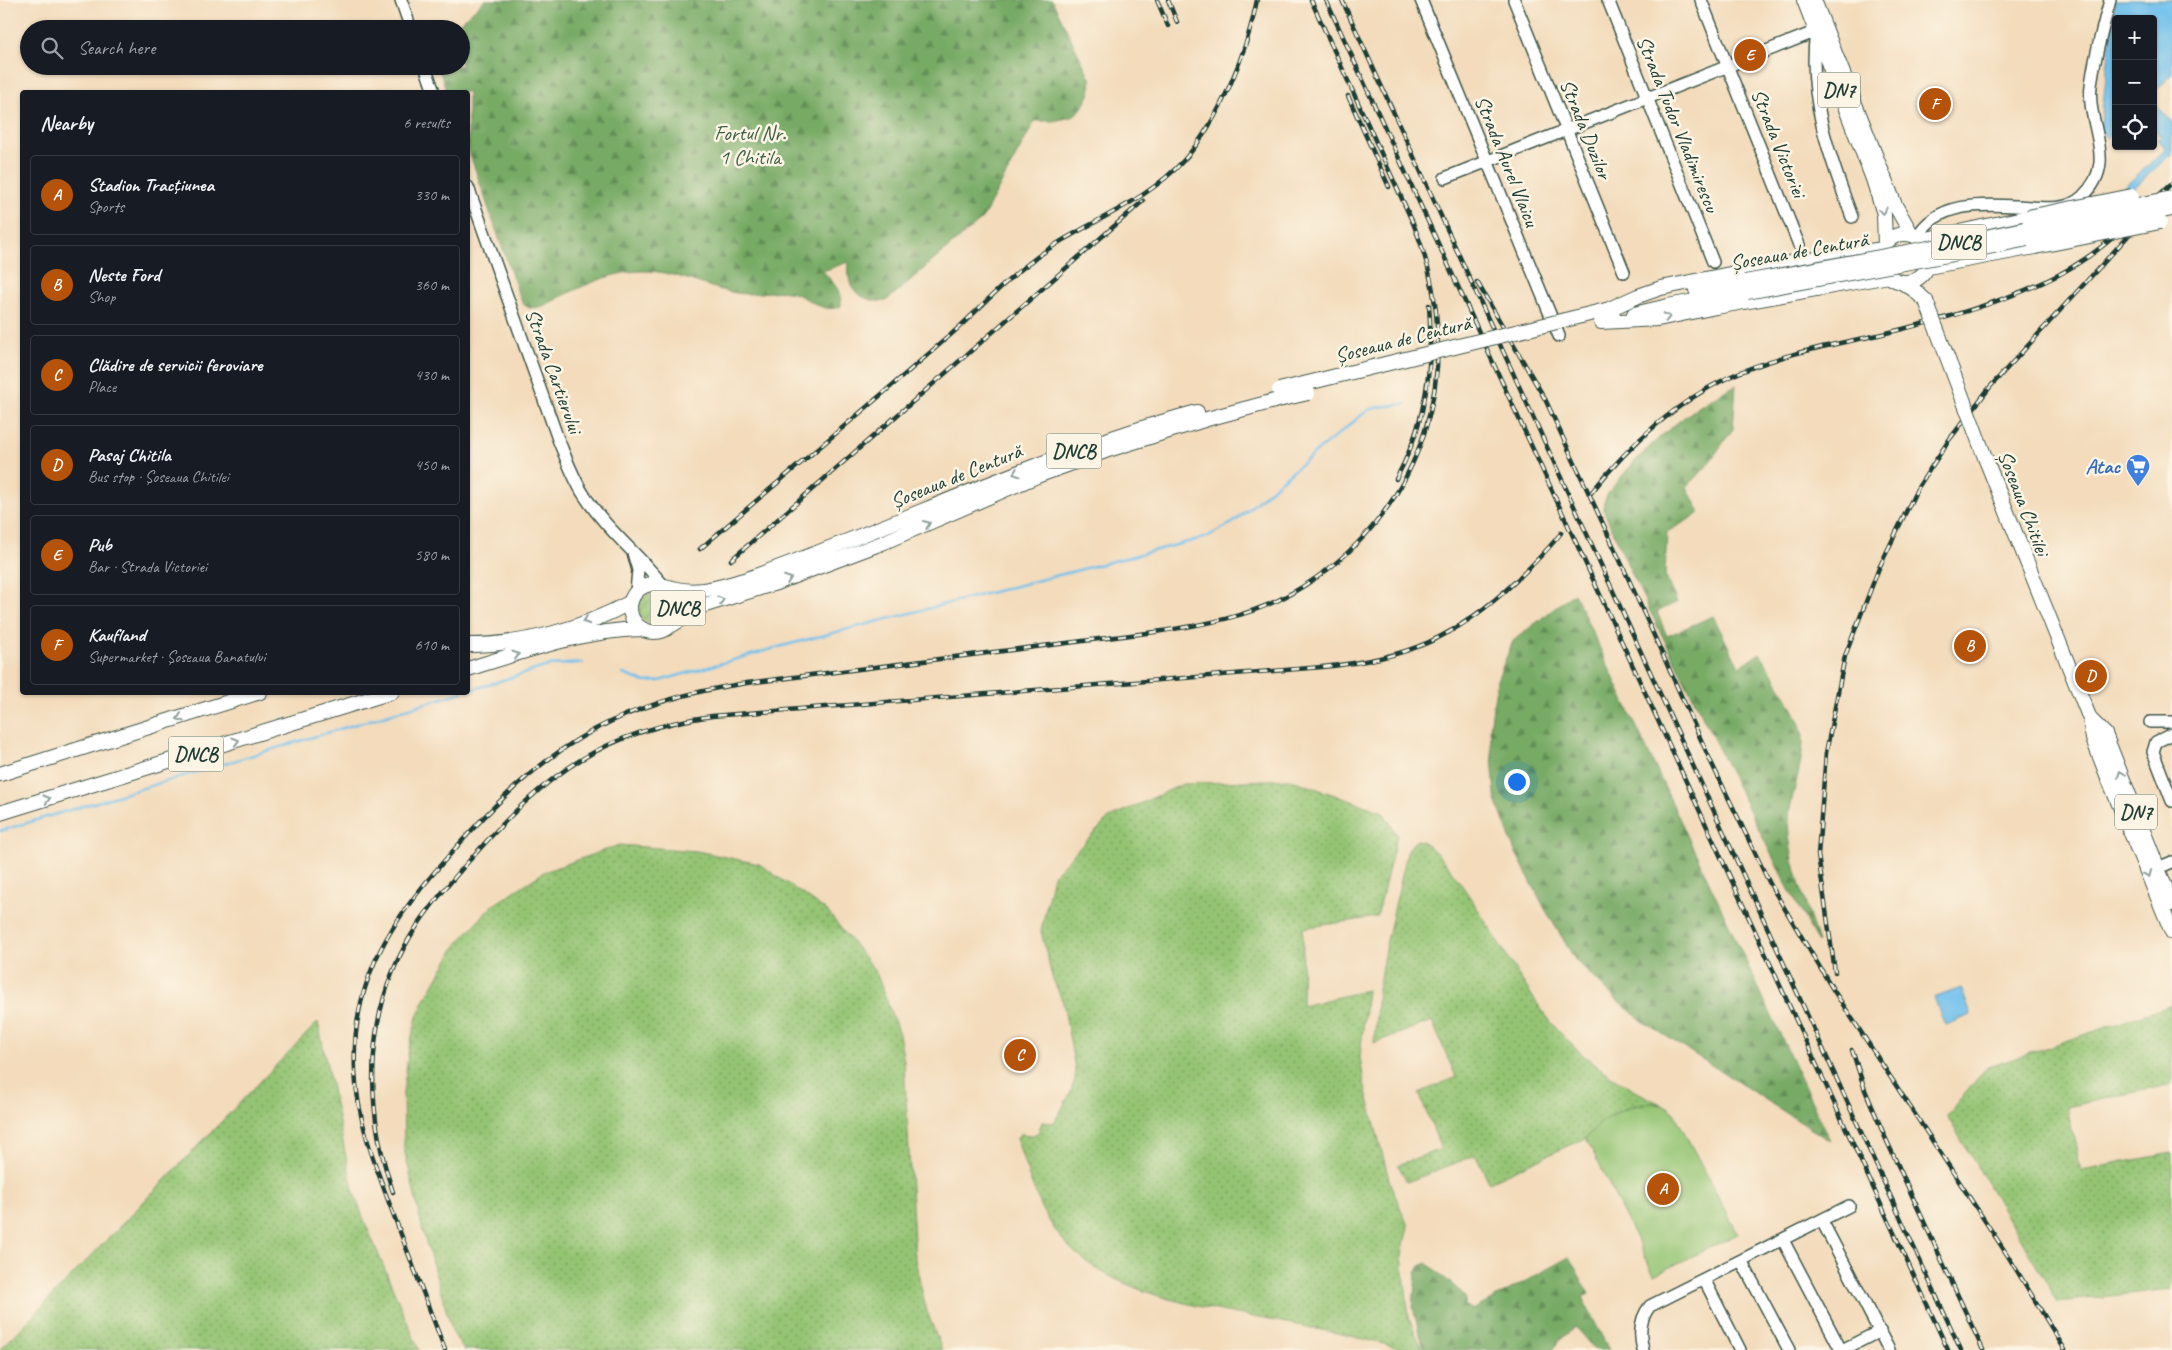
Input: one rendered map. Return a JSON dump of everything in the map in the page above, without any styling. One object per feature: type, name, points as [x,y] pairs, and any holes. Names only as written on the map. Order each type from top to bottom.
[{"type":"main road","name":"DN7","points":[[1804,0],[1821,30],[1895,205],[1929,256],[1926,270]]},
{"type":"main road","name":"DN7","points":[[1814,0],[1821,30],[1884,214],[1882,265],[1895,279]]},
{"type":"main road","points":[[1604,316],[1638,296],[1662,288],[1769,266],[1884,247],[1889,240],[1900,234],[1917,237],[2172,188]]},
{"type":"main road","name":"Șoseaua de Centură","points":[[470,645],[510,643],[554,633],[600,616],[633,597],[644,586],[651,584],[698,592],[744,580],[1149,425],[1564,329],[1604,316],[1668,306],[1746,287],[2172,198]]},
{"type":"main road","name":"Șoseaua de Centură","points":[[1746,287],[1964,252],[2172,209]]},
{"type":"main road","points":[[1604,316],[1658,319],[1716,307],[1895,279],[1916,280],[1926,270],[2172,219]]},
{"type":"main road","name":"Șoseaua Chitilei","points":[[1926,270],[1926,301],[1986,460],[2090,719],[2093,739],[2108,758],[2158,868],[2172,904]]},
{"type":"main road","name":"Șoseaua Chitilei","points":[[1895,279],[1914,289],[1926,301]]},
{"type":"main road","name":"Șoseaua de Centură","points":[[470,668],[588,635],[641,629],[659,632],[702,606],[776,583],[882,543],[1037,476],[1111,449],[1280,395]]},
{"type":"main road","name":"DNCB","points":[[664,586],[676,597],[678,604],[678,612],[672,625]]},
{"type":"main road","name":"DNCB","points":[[633,597],[630,608],[633,620],[641,629]]},
{"type":"main road","name":"DNCB","points":[[0,774],[250,695]]},
{"type":"main road","name":"DNCB","points":[[0,813],[382,695]]},
{"type":"main road","name":"Șoseaua Chitilei","points":[[2108,758],[2172,932]]},
{"type":"street","points":[[401,0],[409,20]]},
{"type":"street","name":"Strada Aurel Vlaicu","points":[[1421,0],[1487,162],[1564,329]]},
{"type":"street","name":"Strada Duzilor","points":[[1514,0],[1624,272]]},
{"type":"street","name":"Strada Tudor Vladimirescu","points":[[1608,0],[1713,262]]},
{"type":"street","name":"Strada Victoriei","points":[[1701,0],[1799,245]]},
{"type":"street","points":[[1917,237],[1923,226],[1932,218],[1953,209],[2000,206],[2057,207],[2077,201],[2092,184],[2101,163],[2101,149],[2093,118],[2090,96],[2092,78],[2110,0]]},
{"type":"street","points":[[1445,178],[1566,132],[1821,30]]},
{"type":"street","points":[[1821,30],[1813,52],[1819,109],[1827,146],[1852,217]]},
{"type":"street","points":[[428,75],[433,90]]},
{"type":"street","name":"Strada Cartierului","points":[[470,193],[554,430],[572,473],[596,512],[664,586]]},
{"type":"street","points":[[633,553],[638,570],[633,597]]},
{"type":"street","points":[[2150,722],[2172,722]]},
{"type":"street","points":[[2172,734],[2156,742],[2153,752],[2172,801]]},
{"type":"street","points":[[2158,868],[2172,862]]},
{"type":"street","points":[[1643,1350],[1640,1329],[1646,1311],[1650,1306],[1742,1262],[1849,1206]]},
{"type":"street","points":[[1822,1221],[1889,1350]]},
{"type":"street","points":[[1783,1240],[1842,1350],[1880,1331]]},
{"type":"street","points":[[1742,1262],[1790,1350]]},
{"type":"street","points":[[1704,1279],[1740,1350]]},
{"type":"green space","name":"Fortul Nr. 1 Chitila","points":[[485,0],[1052,0],[1091,80],[1089,95],[1082,108],[1072,117],[1053,121],[1035,121],[982,219],[886,301],[870,300],[855,291],[849,280],[848,262],[823,271],[840,295],[841,306],[834,308],[821,306],[802,296],[788,292],[746,294],[720,289],[669,274],[642,271],[629,272],[603,279],[541,307],[529,308],[523,304],[518,293],[470,155],[470,90],[446,90],[441,75],[470,75],[470,20],[463,20]]},
{"type":"green space","points":[[1736,385],[1733,429],[1706,467],[1687,487],[1700,513],[1667,532],[1665,575],[1677,602],[1657,612],[1667,636],[1713,616],[1739,667],[1760,653],[1797,718],[1803,737],[1803,747],[1789,816],[1790,846],[1803,897],[1818,943],[1784,880],[1636,583],[1603,509],[1607,495],[1647,449],[1674,425],[1704,403]]},
{"type":"green space","points":[[655,593],[667,597],[671,609],[667,621],[655,625],[643,621],[639,609],[643,597]]},
{"type":"green space","points":[[1574,593],[1830,1141],[1644,1022],[1617,1000],[1576,961],[1545,909],[1514,849],[1495,797],[1490,728],[1497,680],[1513,641]]},
{"type":"green space","points":[[1289,779],[1383,812],[1397,835],[1377,917],[1303,928],[1302,1006],[1367,990],[1360,1057],[1364,1083],[1390,1183],[1408,1226],[1402,1255],[1409,1318],[1422,1350],[1400,1348],[1337,1333],[1201,1307],[1138,1289],[1109,1276],[1083,1259],[1062,1239],[1054,1228],[1040,1204],[1017,1139],[1020,1134],[1032,1135],[1038,1133],[1042,1122],[1054,1123],[1070,1094],[1075,1079],[1075,1069],[1063,1002],[1052,977],[1041,931],[1053,875],[1109,818],[1183,784]]},
{"type":"green space","points":[[1417,840],[1428,845],[1457,878],[1531,994],[1564,1037],[1585,1057],[1609,1075],[1661,1104],[1650,1103],[1619,1111],[1601,1123],[1586,1138],[1489,1182],[1476,1155],[1407,1182],[1398,1165],[1441,1149],[1419,1093],[1456,1077],[1432,1021],[1374,1043],[1378,990],[1385,949],[1407,853],[1412,844]]},
{"type":"green space","points":[[619,845],[697,851],[759,864],[827,911],[876,972],[899,1034],[904,1062],[915,1259],[926,1309],[942,1350],[464,1350],[453,1333],[423,1232],[404,1148],[403,1093],[409,1048],[417,1017],[426,997],[457,944],[492,906],[544,872]]},
{"type":"green space","points":[[2172,1005],[2172,1084],[2067,1107],[2081,1170],[2172,1153],[2172,1289],[2058,1302],[1947,1116],[1986,1068]]},
{"type":"green space","points":[[318,1022],[353,1190],[419,1350],[0,1350]]},
{"type":"green space","points":[[1653,1103],[1668,1107],[1673,1111],[1738,1234],[1654,1275],[1586,1138],[1599,1124],[1615,1113],[1633,1106]]},
{"type":"green space","points":[[1569,1257],[1589,1293],[1582,1297],[1609,1350],[1595,1350],[1575,1327],[1559,1341],[1553,1350],[1423,1350],[1413,1307],[1416,1273],[1420,1266],[1427,1263],[1461,1292],[1465,1297],[1465,1305],[1473,1310]]},
{"type":"water","points":[[2115,0],[2172,0],[2172,75],[2157,89],[2157,15],[2113,15]]},
{"type":"water","points":[[2112,26],[2112,134],[2107,138],[2100,130]]},
{"type":"water","points":[[2157,106],[2172,122],[2172,157],[2170,155],[2126,195],[2121,190],[2166,149],[2158,139],[2161,136],[2157,132]]},
{"type":"water","points":[[1961,988],[1971,1015],[1945,1025],[1934,998]]},
{"type":"waterway","points":[[623,674],[645,682],[659,681],[786,645],[1207,537],[1234,522],[1278,483],[1368,410],[1406,404]]},
{"type":"waterway","points":[[470,690],[551,665],[583,663]]},
{"type":"waterway","points":[[0,831],[453,695]]},
{"type":"railway","points":[[1157,0],[1168,26]]},
{"type":"railway","points":[[1168,0],[1177,22]]},
{"type":"railway","points":[[700,549],[917,364],[1017,273],[1047,250],[1129,203],[1167,177],[1197,144],[1220,106],[1239,63],[1257,0]]},
{"type":"railway","points":[[445,1350],[367,1140],[356,1088],[356,1033],[362,999],[372,968],[386,939],[424,885],[446,859],[484,817],[513,789],[543,763],[594,730],[649,706],[707,690],[747,683],[1155,632],[1208,623],[1243,614],[1292,593],[1338,561],[1376,523],[1404,479],[1424,432],[1436,382],[1437,329],[1430,276],[1413,223],[1311,0]]},
{"type":"railway","points":[[1326,0],[1948,1350]]},
{"type":"railway","points":[[1342,0],[1961,1350]]},
{"type":"railway","points":[[1348,96],[1389,187]]},
{"type":"railway","points":[[1591,493],[1621,458],[1653,427],[1689,400],[1729,377],[1747,369],[1802,352],[1941,319],[2024,291],[2063,272],[2097,250],[2172,183]]},
{"type":"railway","points":[[1835,972],[1818,855],[1826,753],[1845,656],[1879,568],[1917,489],[1949,440],[1990,387],[2128,236],[2172,193]]},
{"type":"railway","points":[[731,560],[1143,201]]},
{"type":"railway","points":[[1477,282],[1545,399],[1711,762],[1770,884],[1834,991],[2008,1256],[2065,1350]]},
{"type":"railway","points":[[1396,479],[1415,437],[1426,394],[1430,350],[1429,305]]},
{"type":"railway","points":[[393,1192],[383,1159],[377,1125],[373,1090],[374,1056],[378,1022],[387,989],[400,957],[430,907],[476,853],[528,800],[553,778],[580,760],[640,732],[712,716],[1322,667],[1379,658],[1404,652],[1428,643],[1472,617],[1517,580],[1561,533]]},
{"type":"railway","points":[[1852,1050],[1865,1090],[1885,1137],[1983,1350]]},
{"type":"place","name":"Pub","points":[[1750,55]]},
{"type":"place","name":"Kaufland","points":[[1935,104]]},
{"type":"place","name":"Atac","points":[[2138,487]]},
{"type":"place","name":"Neste Ford","points":[[1970,646]]},
{"type":"place","name":"Pasaj Chitila","points":[[2091,676]]},
{"type":"place","name":"Clădire de servicii feroviare","points":[[1020,1055]]},
{"type":"place","name":"Stadion Tracțiunea","points":[[1663,1189]]}]
